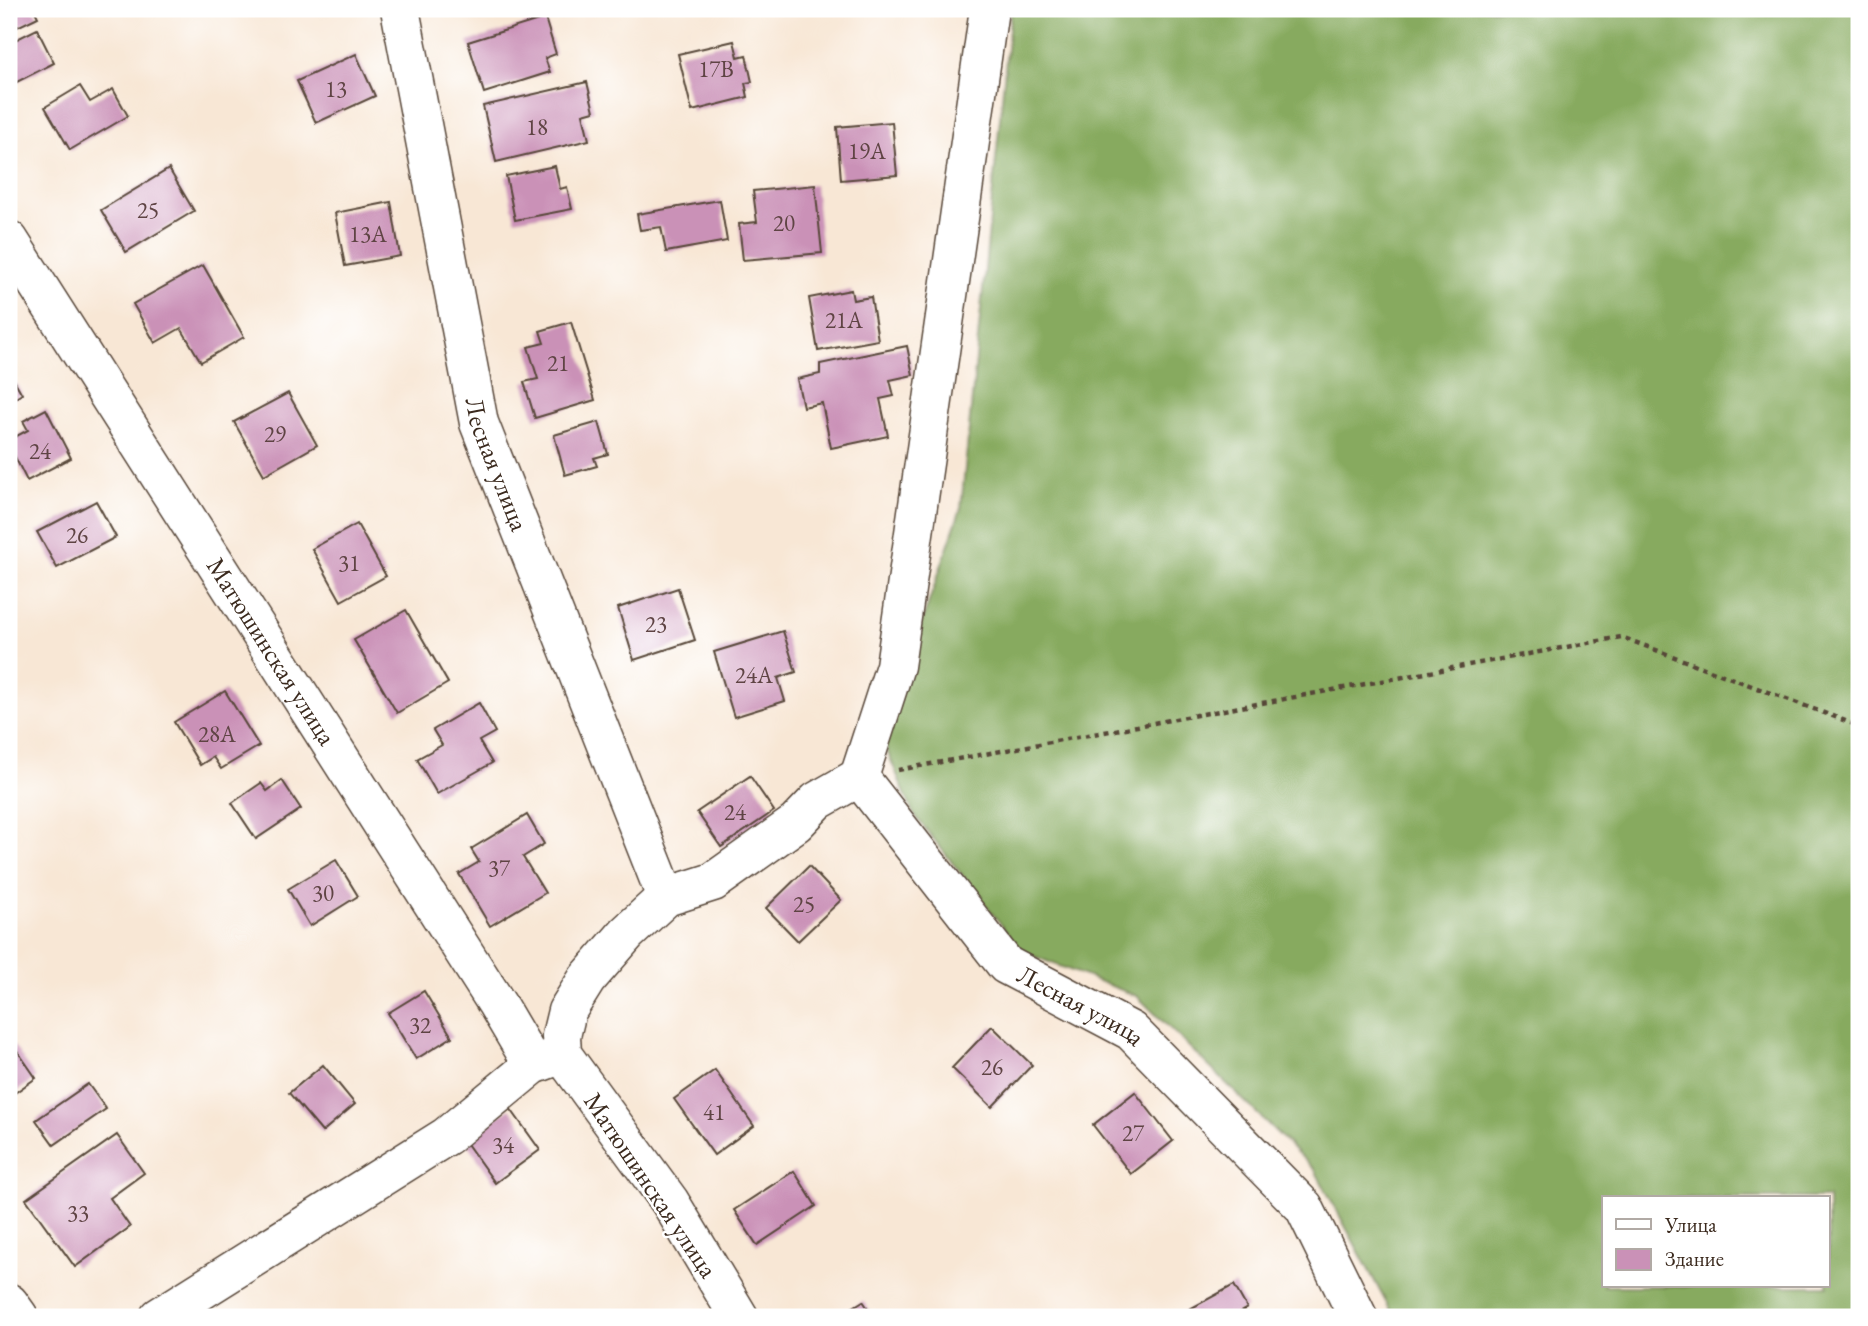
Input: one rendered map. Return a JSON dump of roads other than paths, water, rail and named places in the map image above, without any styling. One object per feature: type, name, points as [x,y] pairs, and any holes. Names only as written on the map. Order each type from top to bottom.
[{"type":"street","name":"Лесная улица","points":[[400,9],[479,423],[666,897]]},
{"type":"street","points":[[159,1317],[447,1136],[548,1059],[561,1036],[567,1011],[587,979],[627,933],[666,897],[713,882],[796,822],[817,802],[859,777],[895,666],[989,9]]},
{"type":"street","name":"Матюшинская улица","points":[[9,240],[467,957],[548,1059],[670,1202],[739,1317]]},
{"type":"street","name":"Лесная улица","points":[[859,777],[1006,965],[1131,1031],[1304,1207],[1358,1317]]},
{"type":"street","points":[[9,1303],[19,1317]]}]
